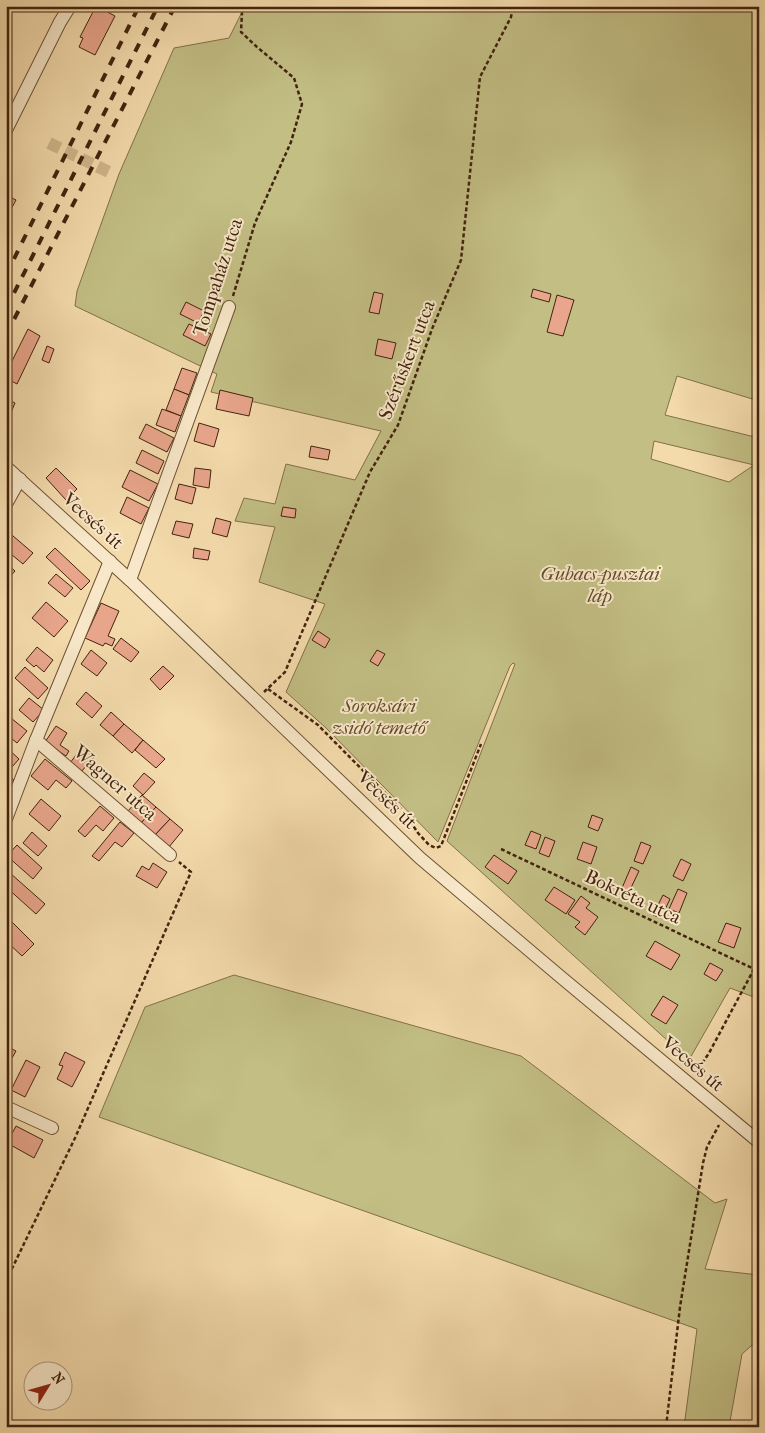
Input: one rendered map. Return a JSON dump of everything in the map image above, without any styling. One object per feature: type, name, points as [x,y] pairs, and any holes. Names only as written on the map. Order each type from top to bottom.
[{"type":"street","points":[[6,130],[60,22],[70,6]]},
{"type":"street","name":"Tompaház utca","points":[[130,580],[229,307]]},
{"type":"street","name":"Vecsés út","points":[[6,467],[110,561],[420,858],[724,1115],[759,1142]]},
{"type":"street","points":[[6,483],[20,479]]},
{"type":"street","points":[[6,504],[20,479]]},
{"type":"street","points":[[6,819],[36,740],[110,561]]},
{"type":"street","name":"Wagner utca","points":[[36,740],[170,855]]},
{"type":"street","points":[[6,1107],[52,1128]]},
{"type":"path","name":"Tompaház utca","points":[[229,307],[256,223],[292,142],[302,104],[294,78],[241,32],[244,6]]},
{"type":"path","name":"Szérűskert utca","points":[[256,700],[285,672],[370,472],[398,425],[432,329],[462,260],[480,77],[512,17],[513,6]]},
{"type":"path","points":[[268,689],[318,725],[404,812],[418,833],[429,845],[436,848],[441,846],[481,744]]},
{"type":"path","name":"Bokréta utca","points":[[501,849],[754,969]]},
{"type":"path","points":[[6,1281],[75,1138],[191,872],[170,855]]},
{"type":"path","points":[[688,1084],[709,1053],[759,957]]},
{"type":"path","points":[[666,1427],[680,1307],[703,1163],[707,1147],[724,1115]]},
{"type":"green space","points":[[245,6],[759,6],[759,401],[677,376],[665,415],[759,438],[759,999],[730,988],[689,1060],[447,841],[515,664],[513,663],[510,666],[438,842],[326,728],[286,692],[325,604],[259,582],[275,527],[235,521],[244,498],[275,504],[286,464],[355,480],[381,431],[211,392],[217,374],[75,306],[77,291],[119,174],[174,48],[229,38]],"holes":[[[654,441],[754,465],[729,482],[651,459]]]},
{"type":"green space","points":[[234,975],[521,1056],[715,1203],[727,1199],[705,1269],[759,1275],[759,1339],[742,1354],[729,1427],[684,1427],[697,1329],[99,1117],[145,1007]]},
{"type":"building","points":[[96,6],[115,16],[95,55],[79,47],[83,38],[80,37]]},
{"type":"building","points":[[6,195],[16,200],[9,213],[6,212]]},
{"type":"building","points":[[533,289],[551,294],[549,302],[531,297]]},
{"type":"building","points":[[374,292],[383,294],[379,314],[369,312]]},
{"type":"building","points":[[557,295],[574,300],[563,336],[547,332]]},
{"type":"building","points":[[186,302],[204,311],[198,323],[180,314]]},
{"type":"building","points":[[189,324],[211,334],[205,346],[183,335]]},
{"type":"building","points":[[28,329],[40,336],[17,384],[6,378],[6,373]]},
{"type":"building","points":[[378,339],[396,343],[392,359],[375,355]]},
{"type":"building","points":[[47,346],[54,349],[49,363],[42,360]]},
{"type":"building","points":[[182,368],[197,373],[189,395],[174,389]]},
{"type":"building","points":[[174,389],[189,395],[181,416],[166,410]]},
{"type":"building","points":[[6,390],[12,393],[9,400],[15,403],[10,415],[6,413]]},
{"type":"building","points":[[220,390],[253,398],[249,416],[216,409]]},
{"type":"building","points":[[162,409],[181,416],[175,432],[156,425]]},
{"type":"building","points":[[199,423],[219,429],[214,447],[194,441]]},
{"type":"building","points":[[146,424],[174,438],[167,452],[139,438]]},
{"type":"building","points":[[311,446],[330,450],[328,460],[309,457]]},
{"type":"building","points":[[142,450],[164,461],[158,474],[136,463]]},
{"type":"building","points":[[56,468],[77,489],[66,500],[46,478]]},
{"type":"building","points":[[195,468],[211,470],[209,488],[193,485]]},
{"type":"building","points":[[130,470],[158,484],[149,501],[122,487]]},
{"type":"building","points":[[179,484],[196,488],[192,504],[175,499]]},
{"type":"building","points":[[127,497],[149,508],[141,524],[120,513]]},
{"type":"building","points":[[283,507],[296,509],[295,518],[281,516]]},
{"type":"building","points":[[216,518],[231,522],[227,537],[212,533]]},
{"type":"building","points":[[176,521],[193,524],[189,538],[172,534]]},
{"type":"building","points":[[6,530],[33,553],[23,564],[6,550]]},
{"type":"building","points":[[55,548],[90,581],[81,590],[46,557]]},
{"type":"building","points":[[194,548],[210,551],[208,560],[193,558]]},
{"type":"building","points":[[6,563],[15,571],[6,581]]},
{"type":"building","points":[[56,574],[73,588],[65,597],[48,583]]},
{"type":"building","points":[[46,602],[68,621],[54,637],[32,618]]},
{"type":"building","points":[[101,603],[119,611],[108,636],[115,639],[112,646],[105,643],[103,646],[85,638]]},
{"type":"building","points":[[318,631],[330,639],[325,648],[312,640]]},
{"type":"building","points":[[121,638],[139,652],[131,662],[113,649]]},
{"type":"building","points":[[37,647],[53,660],[44,672],[26,660]]},
{"type":"building","points":[[91,650],[107,663],[97,676],[81,664]]},
{"type":"building","points":[[377,650],[385,654],[378,666],[370,661]]},
{"type":"building","points":[[163,666],[174,676],[160,690],[150,679]]},
{"type":"building","points":[[25,667],[48,688],[38,699],[15,678]]},
{"type":"building","points":[[86,692],[102,706],[92,718],[76,704]]},
{"type":"building","points":[[29,698],[44,710],[33,722],[19,710]]},
{"type":"building","points":[[111,712],[124,724],[113,736],[100,725]]},
{"type":"building","points":[[6,714],[27,731],[17,743],[6,734]]},
{"type":"building","points":[[124,724],[143,740],[132,753],[113,736]]},
{"type":"building","points":[[56,726],[67,733],[60,745],[69,751],[66,756],[45,742]]},
{"type":"building","points":[[143,740],[165,759],[156,768],[135,750]]},
{"type":"building","points":[[6,747],[19,759],[12,767],[6,762]]},
{"type":"building","points":[[82,747],[94,757],[81,772],[70,763]]},
{"type":"building","points":[[45,759],[72,781],[66,788],[56,780],[48,790],[31,776]]},
{"type":"building","points":[[6,773],[14,780],[6,788]]},
{"type":"building","points":[[144,773],[155,782],[143,795],[133,786]]},
{"type":"building","points":[[142,795],[156,807],[141,823],[128,811]]},
{"type":"building","points":[[41,799],[61,816],[49,831],[29,814]]},
{"type":"building","points":[[100,806],[114,818],[103,831],[96,825],[85,837],[78,831]]},
{"type":"building","points":[[156,807],[170,819],[155,835],[141,823]]},
{"type":"building","points":[[592,815],[603,819],[598,831],[588,827]]},
{"type":"building","points":[[170,819],[183,830],[169,847],[155,835]]},
{"type":"building","points":[[120,822],[134,833],[122,847],[115,842],[99,861],[92,856]]},
{"type":"building","points":[[531,831],[541,835],[536,849],[525,845]]},
{"type":"building","points":[[32,832],[47,846],[38,856],[23,843]]},
{"type":"building","points":[[545,837],[555,841],[549,857],[539,853]]},
{"type":"building","points":[[583,842],[597,847],[591,864],[577,859]]},
{"type":"building","points":[[641,842],[651,846],[643,864],[634,861]]},
{"type":"building","points":[[17,845],[42,868],[33,879],[7,856]]},
{"type":"building","points":[[494,855],[517,871],[508,884],[485,867]]},
{"type":"building","points":[[681,859],[691,864],[683,881],[673,876]]},
{"type":"building","points":[[153,863],[167,872],[157,888],[136,876],[142,866],[149,870]]},
{"type":"building","points":[[631,867],[639,871],[629,892],[622,888]]},
{"type":"building","points":[[10,873],[45,904],[36,914],[6,887],[6,877]]},
{"type":"building","points":[[554,887],[575,900],[566,914],[545,900]]},
{"type":"building","points":[[678,889],[687,893],[679,913],[669,909]]},
{"type":"building","points":[[663,895],[670,899],[661,918],[653,915]]},
{"type":"building","points":[[581,896],[590,903],[586,908],[598,917],[585,935],[575,927],[580,922],[568,914]]},
{"type":"building","points":[[6,916],[34,944],[22,956],[6,941]]},
{"type":"building","points":[[726,923],[741,928],[734,948],[718,942]]},
{"type":"building","points":[[655,941],[680,955],[671,970],[646,956]]},
{"type":"building","points":[[710,963],[723,970],[716,981],[704,974]]},
{"type":"building","points":[[663,996],[678,1005],[666,1024],[651,1015]]},
{"type":"building","points":[[6,1046],[16,1051],[6,1069]]},
{"type":"building","points":[[65,1052],[85,1062],[72,1087],[57,1079],[63,1066],[59,1065]]},
{"type":"building","points":[[26,1060],[40,1067],[25,1097],[11,1090]]},
{"type":"building","points":[[16,1126],[43,1140],[34,1158],[7,1143]]},
{"type":"tunnel","points":[[49,143],[111,173]]},
{"type":"railway","points":[[6,275],[139,6]]},
{"type":"railway","points":[[6,309],[158,6]]},
{"type":"railway","points":[[6,335],[175,6]]},
{"type":"park label","name":"Gubacs-pusztai láp","points":[[600,585]]},
{"type":"park label","name":"Soroksári zsidó temető","points":[[379,717]]}]
